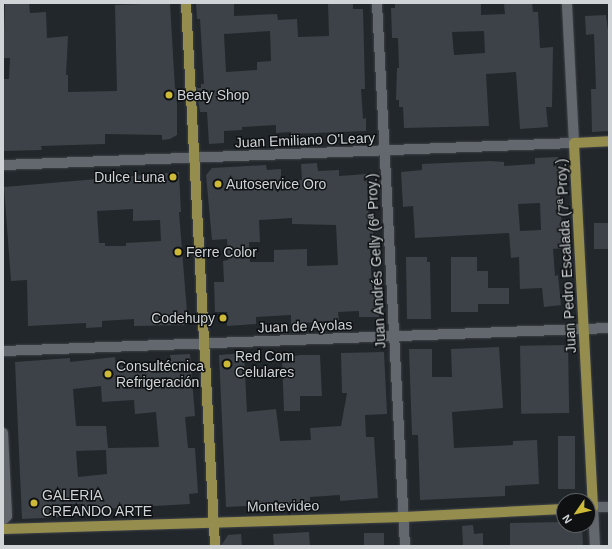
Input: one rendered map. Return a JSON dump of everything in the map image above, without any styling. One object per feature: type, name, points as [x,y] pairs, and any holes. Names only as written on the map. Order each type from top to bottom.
[{"type":"main road","points":[[186,3],[193,159],[205,344],[215,546]]},
{"type":"main road","name":"Juan Emiliano O'Leary","points":[[574,142],[609,141]]},
{"type":"main road","name":"Juan Pedro Escalada (7ª Proy.)","points":[[574,142],[584,329],[590,493]]},
{"type":"main road","name":"Montevideo","points":[[3,529],[214,521],[404,517],[556,509]]},
{"type":"street","name":"Juan Andrés Gelly (6ª Proy.)","points":[[377,3],[405,546]]},
{"type":"street","name":"Juan Pedro Escalada (7ª Proy.)","points":[[567,3],[574,142]]},
{"type":"street","name":"Juan Emiliano O'Leary","points":[[3,166],[574,142]]},
{"type":"street","name":"Juan de Ayolas","points":[[3,351],[609,328]]},
{"type":"street","points":[[3,432],[7,516],[3,520]]},
{"type":"street","points":[[596,507],[609,507]]},
{"type":"street","points":[[593,533],[595,546]]},
{"type":"building","points":[[5,3],[29,3],[30,13],[46,12],[47,38],[68,36],[66,75],[68,75],[68,92],[117,91],[115,5],[170,3],[175,89],[184,89],[185,100],[177,100],[177,135],[170,139],[162,140],[162,135],[105,134],[105,144],[41,146],[42,150],[3,151],[3,79],[9,79],[10,58],[3,58]]},
{"type":"building","points":[[196,3],[234,3],[234,16],[277,14],[278,20],[297,19],[298,37],[329,36],[328,3],[353,3],[353,9],[363,9],[365,89],[361,89],[363,119],[366,118],[366,131],[291,134],[291,132],[276,133],[276,125],[242,127],[242,130],[224,131],[224,143],[209,144],[207,112],[200,112],[198,99],[197,88],[201,88],[201,84],[204,84],[200,19],[197,19]],"holes":[[[270,31],[271,61],[257,62],[257,70],[226,72],[224,34]]]},
{"type":"building","points":[[395,3],[481,3],[481,15],[505,14],[504,3],[532,3],[533,12],[538,12],[540,48],[553,47],[552,107],[546,107],[548,127],[520,129],[516,72],[486,74],[489,126],[404,128],[403,107],[399,107],[399,100],[396,100],[397,68],[399,68],[398,38],[392,38],[391,8],[395,8]],"holes":[[[484,31],[485,53],[454,55],[452,32]]]},
{"type":"building","points":[[606,15],[609,38],[609,131],[592,132],[591,89],[596,89],[594,34],[586,35],[585,16]]},
{"type":"building","points":[[558,157],[563,248],[553,249],[555,276],[558,275],[561,305],[544,307],[542,288],[520,289],[519,257],[511,258],[509,233],[415,238],[413,206],[403,207],[401,172],[422,170],[422,164],[490,161],[504,162],[504,166],[535,164],[535,158]],"holes":[[[540,203],[541,230],[520,231],[518,204]]]},
{"type":"building","points":[[317,163],[318,171],[339,170],[339,176],[367,174],[369,227],[373,227],[373,241],[370,248],[372,288],[378,288],[379,317],[359,317],[359,311],[338,312],[339,320],[291,324],[291,315],[256,317],[256,324],[227,326],[227,312],[215,312],[214,282],[224,282],[223,261],[228,260],[227,239],[212,240],[206,175],[212,168],[266,165],[267,170],[281,169],[281,181],[302,180],[301,164]],"holes":[[[292,218],[292,224],[336,225],[338,265],[307,266],[307,249],[274,250],[274,262],[250,262],[249,242],[260,242],[259,220]]]},
{"type":"building","points":[[179,172],[181,212],[179,212],[188,325],[134,326],[134,319],[102,321],[102,327],[86,328],[86,323],[28,326],[27,280],[11,281],[4,187]],"holes":[[[133,209],[133,221],[160,220],[161,241],[126,243],[126,246],[105,246],[105,243],[99,243],[97,211]]]},
{"type":"building","points":[[594,223],[609,223],[609,249],[594,249]]},
{"type":"building","points":[[406,257],[427,257],[427,262],[430,262],[431,319],[407,319]]},
{"type":"building","points":[[451,257],[477,257],[477,271],[488,271],[488,288],[509,288],[509,304],[478,304],[478,312],[451,312]]},
{"type":"building","points":[[568,345],[569,413],[521,414],[520,346]]},
{"type":"building","points":[[499,347],[503,408],[452,412],[454,448],[513,445],[513,441],[537,440],[539,484],[505,486],[505,496],[420,500],[418,435],[412,435],[409,349],[432,349],[432,377],[452,377],[451,349]]},
{"type":"building","points":[[384,352],[387,414],[365,415],[366,437],[374,437],[378,498],[340,501],[340,495],[310,497],[310,503],[226,507],[219,355],[244,353],[247,412],[276,409],[280,441],[311,440],[310,428],[341,426],[347,393],[342,393],[341,353]]},
{"type":"building","points":[[190,354],[195,416],[185,417],[188,448],[195,448],[198,493],[189,494],[190,504],[84,510],[83,504],[61,504],[62,517],[22,519],[15,362],[70,358],[70,362],[115,357],[116,366],[153,365],[153,363],[171,361],[170,355]],"holes":[[[101,386],[102,402],[134,400],[135,414],[156,412],[159,447],[108,448],[106,426],[76,426],[73,389]],[[106,450],[107,474],[78,477],[76,451]]]},
{"type":"building","points":[[300,355],[320,355],[322,396],[300,396],[300,411],[284,411],[282,358]]},
{"type":"building","points":[[558,436],[575,436],[575,489],[558,489]]},
{"type":"building","points":[[556,522],[556,533],[582,533],[583,546],[510,546],[510,523]]},
{"type":"building","points":[[473,525],[474,534],[483,533],[483,546],[463,546],[462,526]]},
{"type":"building","points":[[309,532],[310,546],[274,546],[273,534]]},
{"type":"building","points":[[364,533],[384,533],[384,546],[364,546]]},
{"type":"building","points":[[241,534],[242,546],[221,546],[228,535]]},
{"type":"place","name":"Beaty Shop","points":[[169,95]]},
{"type":"place","name":"Dulce Luna","points":[[173,177]]},
{"type":"place","name":"Autoservice Oro","points":[[218,184]]},
{"type":"place","name":"Ferre Color","points":[[178,252]]},
{"type":"place","name":"Codehupy","points":[[223,318]]},
{"type":"place","name":"Red Com Celulares","points":[[227,364]]},
{"type":"place","name":"Consultécnica Refrigeración","points":[[108,374]]},
{"type":"place","name":"GALERIA CREANDO ARTE","points":[[34,503]]}]
